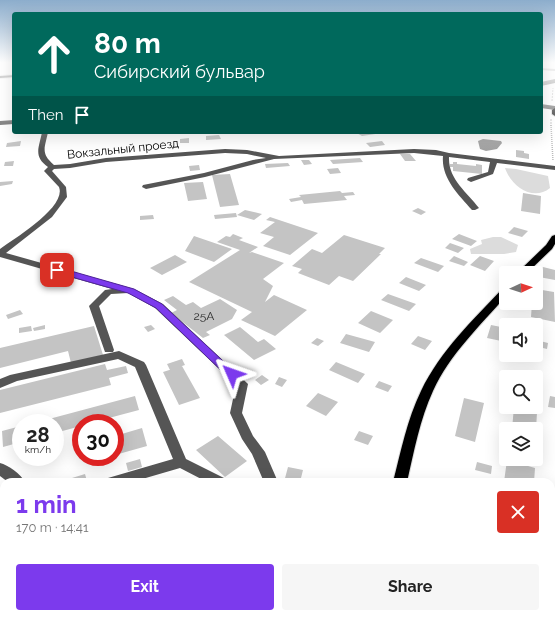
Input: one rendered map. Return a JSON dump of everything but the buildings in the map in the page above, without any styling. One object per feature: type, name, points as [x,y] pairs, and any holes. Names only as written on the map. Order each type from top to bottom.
[{"type":"main road","points":[[555,109],[555,114]]},
{"type":"main road","points":[[529,266],[549,247],[555,238]]},
{"type":"main road","points":[[401,478],[416,422],[428,390],[457,346],[499,298]]},
{"type":"street","points":[[543,106],[555,109]]},
{"type":"street","points":[[543,109],[555,109]]},
{"type":"street","points":[[0,123],[12,122]]},
{"type":"street","points":[[0,253],[47,218],[62,200],[64,191],[60,182],[48,171],[52,167],[44,160],[42,155],[41,150],[45,134]]},
{"type":"street","name":"Вокзальный проезд","points":[[52,167],[70,166],[106,160],[225,151],[247,152],[278,158],[414,151],[436,152],[555,168]]},
{"type":"street","points":[[446,154],[448,172],[456,185],[475,208]]},
{"type":"street","points":[[146,187],[205,175],[255,161],[278,158]]},
{"type":"street","points":[[471,180],[492,173],[494,161]]},
{"type":"street","points":[[0,253],[128,290],[159,306],[242,384],[236,413],[248,439],[258,452],[268,478]]},
{"type":"street","points":[[110,350],[94,306],[108,292],[128,290]]},
{"type":"street","points":[[0,384],[14,378],[119,355],[140,365],[182,462],[212,478]]},
{"type":"street","points":[[127,478],[182,462]]},
{"type":"street","points":[[0,468],[13,478]]},
{"type":"shaded area","points":[[483,139],[501,141],[502,143],[497,149],[486,151],[480,149],[478,141]]},
{"type":"shaded area","points":[[505,168],[548,176],[550,188],[543,192],[537,193],[530,193],[523,190],[512,181]]},
{"type":"shaded area","points":[[501,237],[518,245],[516,252],[504,254],[471,254],[470,249],[482,244],[481,240]]},
{"type":"route","points":[[57,270],[131,291],[159,306],[232,374]]}]
